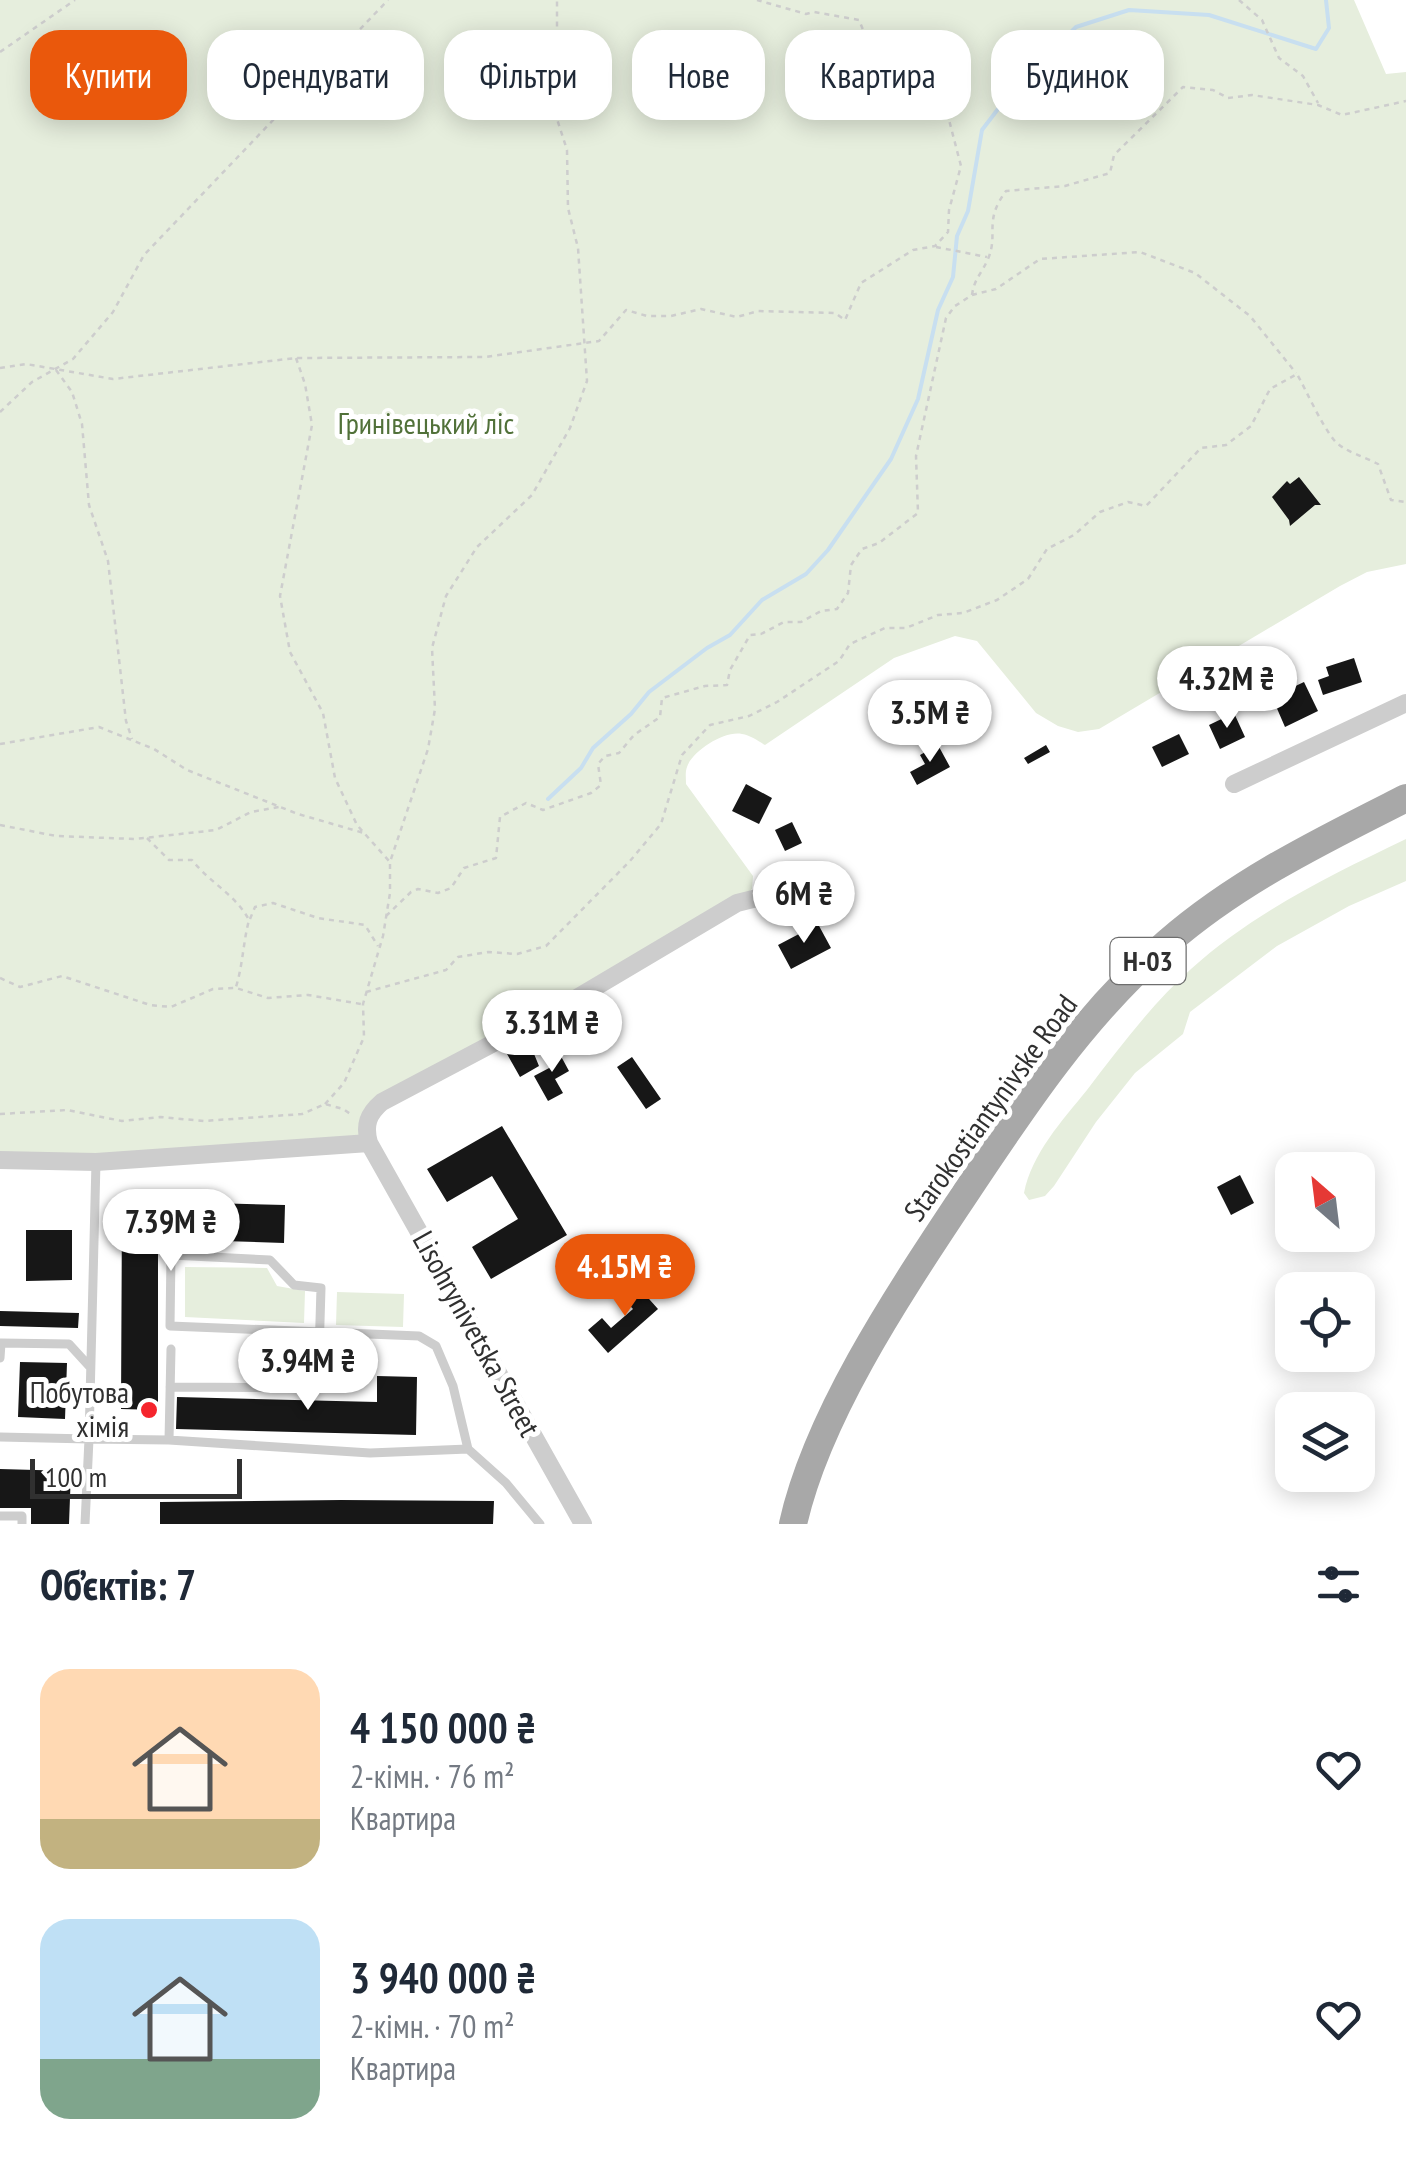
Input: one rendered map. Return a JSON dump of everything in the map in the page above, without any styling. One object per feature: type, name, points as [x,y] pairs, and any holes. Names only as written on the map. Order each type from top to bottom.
[{"type":"main road","name":"Starokostiantynivske Road","points":[[792,1522],[806,1473],[827,1426],[914,1271],[1069,1046],[1164,944],[1212,906],[1294,855],[1406,798]]},
{"type":"street","points":[[1234,784],[1406,703]]},
{"type":"street","points":[[0,1160],[96,1162],[367,1136],[372,1111],[382,1102],[560,1008],[736,903],[765,896],[789,912]]},
{"type":"street","name":"Lisohrynivetska Street","points":[[367,1136],[584,1524]]},
{"type":"lane","points":[[86,1524],[96,1162]]},
{"type":"lane","points":[[170,1387],[318,1388],[319,1330],[321,1288],[294,1284],[270,1260],[171,1255],[170,1326],[319,1330],[419,1336],[436,1346],[453,1386],[468,1449],[506,1483],[540,1524]]},
{"type":"lane","points":[[0,1358],[0,1343],[69,1344],[90,1368]]},
{"type":"lane","points":[[169,1440],[171,1349]]},
{"type":"lane","points":[[0,1438],[169,1440],[370,1453],[468,1449]]},
{"type":"lane","points":[[0,1516],[22,1516],[22,1524]]},
{"type":"path","points":[[0,52],[75,0]]},
{"type":"path","points":[[0,412],[32,382],[73,359],[113,312],[144,254],[388,0]]},
{"type":"path","points":[[0,1114],[66,1110],[122,1121],[160,1117],[204,1121],[302,1114],[325,1104],[344,1084],[364,1037],[363,1004],[386,916],[390,862],[428,749],[435,709],[432,648],[446,596],[477,547],[532,495],[570,428],[587,381],[578,248],[568,208],[567,150],[557,119],[556,0]]},
{"type":"path","points":[[757,0],[806,14],[859,20],[866,37],[921,69],[942,74],[950,88],[948,116],[961,166],[949,210],[948,232],[935,246]]},
{"type":"path","points":[[1239,0],[1262,20],[1279,58],[1304,76],[1318,105]]},
{"type":"path","points":[[972,295],[973,280],[989,258],[993,208],[1006,191],[1065,186],[1110,173],[1114,155],[1183,86],[1213,90],[1228,98],[1252,95],[1318,105],[1342,115],[1406,101]]},
{"type":"path","points":[[0,368],[26,364],[113,379],[296,358],[486,357],[598,341],[626,310],[647,316],[671,316],[702,308],[737,318],[758,311],[835,313],[845,320],[861,283],[913,250],[935,246],[989,258]]},
{"type":"path","points":[[386,916],[410,892],[418,889],[438,894],[452,888],[464,868],[496,858],[500,817],[526,802],[543,810],[601,785],[598,764],[605,756],[619,753],[634,735],[660,717],[662,698],[727,684],[730,670],[750,635],[838,609],[848,593],[851,565],[862,549],[878,543],[918,514],[916,456],[946,318],[955,306],[972,295],[996,289],[1040,260],[1140,252],[1194,273],[1250,316],[1297,374],[1335,442],[1378,464],[1391,500],[1406,502]]},
{"type":"path","points":[[296,358],[312,424],[280,596],[290,652],[323,713],[335,778],[365,834],[390,862]]},
{"type":"path","points":[[55,368],[72,392],[82,424],[89,505],[108,561],[126,721],[133,741]]},
{"type":"path","points":[[366,992],[446,970],[458,957],[488,952],[518,954],[546,946],[662,824],[682,755],[710,726],[749,716],[777,702],[839,660],[850,644],[886,628],[906,628],[938,615],[963,613],[997,600],[1028,578],[1047,548],[1074,536],[1100,512],[1128,502],[1146,506],[1201,448],[1226,445],[1252,426],[1270,390],[1297,374]]},
{"type":"path","points":[[0,744],[99,727],[154,749],[187,770],[280,807],[365,834]]},
{"type":"path","points":[[0,825],[56,836],[146,838],[216,830],[250,812],[280,807]]},
{"type":"path","points":[[146,838],[168,860],[192,860],[203,874],[240,903],[249,920]]},
{"type":"path","points":[[236,988],[245,960],[244,938],[255,907],[273,903],[318,918],[365,925],[379,948]]},
{"type":"path","points":[[0,978],[20,987],[62,976],[150,1005],[171,1007],[213,989],[236,988],[268,998],[308,996],[363,1004]]},
{"type":"path","points":[[325,1104],[344,1109],[361,1121],[367,1136]]},
{"type":"green space","name":"Гринівецький ліс","points":[[0,0],[1354,0],[1386,74],[1406,72],[1406,564],[1367,572],[1340,586],[1099,729],[1078,732],[1036,713],[977,641],[955,636],[894,658],[765,745],[735,734],[710,743],[690,761],[686,784],[753,876],[752,889],[737,903],[382,1102],[369,1143],[0,1160]]},
{"type":"green space","points":[[1406,839],[1406,881],[1349,906],[1277,946],[1190,1012],[1183,1034],[1135,1073],[1096,1122],[1054,1186],[1045,1196],[1029,1200],[1024,1193],[1028,1178],[1049,1138],[1136,1027],[1177,983],[1215,949],[1267,912]]},
{"type":"green space","points":[[185,1267],[267,1268],[277,1286],[305,1291],[304,1323],[185,1317]]},
{"type":"green space","points":[[337,1292],[404,1294],[403,1327],[336,1325]]},
{"type":"building","points":[[1299,477],[1321,505],[1315,505],[1290,526],[1272,497],[1287,481],[1290,484]]},
{"type":"building","points":[[1354,658],[1362,682],[1323,695],[1318,680],[1329,676],[1326,667]]},
{"type":"building","points":[[1304,682],[1318,711],[1285,727],[1272,697]]},
{"type":"building","points":[[906,700],[913,714],[890,725],[883,711]]},
{"type":"building","points":[[1234,713],[1245,737],[1220,749],[1209,725]]},
{"type":"building","points":[[1179,734],[1189,754],[1162,767],[1152,747]]},
{"type":"building","points":[[938,745],[950,767],[917,785],[910,772],[925,764],[920,755]]},
{"type":"building","points":[[1046,745],[1050,752],[1028,764],[1024,758]]},
{"type":"building","points":[[746,784],[772,798],[759,824],[732,811]]},
{"type":"building","points":[[792,822],[802,843],[785,851],[775,830]]},
{"type":"building","points":[[818,924],[831,948],[791,969],[778,945]]},
{"type":"building","points":[[525,1032],[539,1066],[520,1077],[502,1045]]},
{"type":"building","points":[[556,1047],[569,1071],[555,1079],[563,1093],[548,1101],[534,1076],[551,1067],[544,1054]]},
{"type":"building","points":[[632,1057],[661,1099],[646,1109],[617,1067]]},
{"type":"building","points":[[502,1126],[567,1235],[491,1279],[472,1247],[518,1219],[492,1176],[447,1202],[427,1169]]},
{"type":"building","points":[[1240,1175],[1254,1203],[1231,1215],[1217,1187]]},
{"type":"building","points":[[122,1204],[285,1205],[284,1243],[158,1239],[158,1410],[121,1409]]},
{"type":"building","points":[[26,1230],[72,1230],[72,1280],[26,1281]]},
{"type":"building","points":[[633,1281],[658,1309],[608,1353],[588,1330],[602,1318],[611,1328],[633,1309],[619,1294]]},
{"type":"building","points":[[0,1311],[79,1313],[78,1328],[0,1326]]},
{"type":"building","points":[[20,1362],[67,1363],[65,1419],[18,1417]]},
{"type":"building","points":[[377,1376],[417,1377],[416,1435],[176,1429],[177,1397],[377,1402]]},
{"type":"building","points":[[0,1469],[71,1471],[69,1524],[31,1524],[31,1508],[0,1508]]},
{"type":"building","points":[[494,1501],[493,1524],[160,1524],[160,1502]]},
{"type":"waterway","points":[[548,799],[649,692],[730,635],[762,600],[806,574],[828,550],[891,459],[918,399],[938,310],[953,277],[957,236],[968,211],[982,130],[1011,92],[1076,27],[1129,10],[1209,15],[1316,49],[1329,28],[1326,0]]},
{"type":"place","name":"Побутова хімія","points":[[149,1410]]}]
